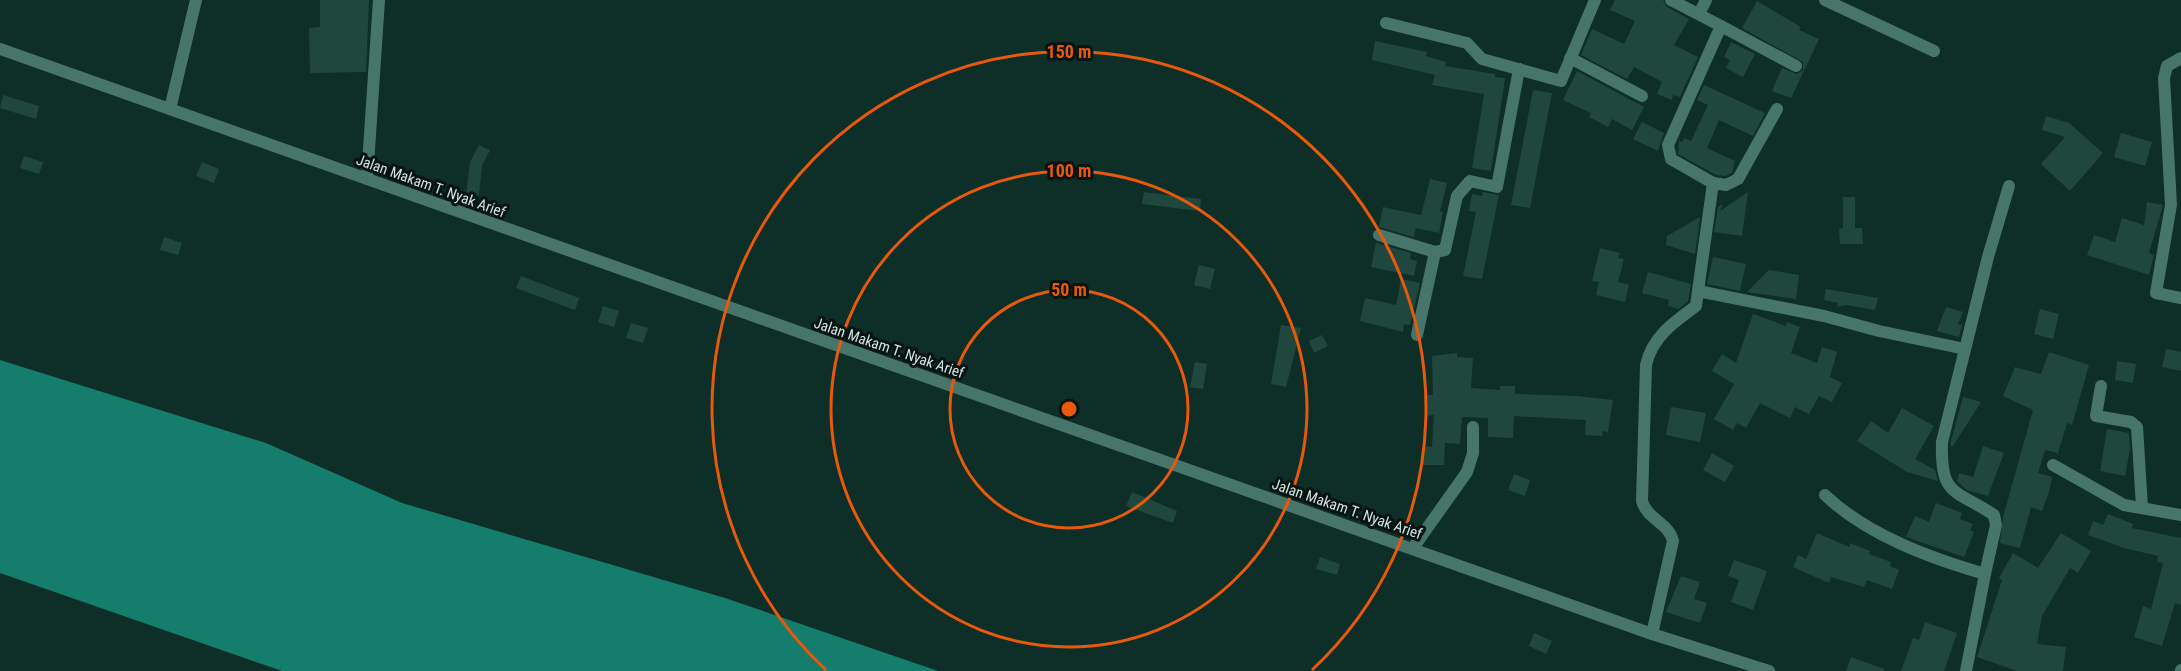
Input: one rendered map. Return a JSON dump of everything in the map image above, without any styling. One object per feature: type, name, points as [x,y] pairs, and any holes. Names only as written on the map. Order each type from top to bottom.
[{"type":"street","points":[[170,109],[196,0]]},
{"type":"street","points":[[367,179],[379,0]]},
{"type":"street","points":[[1386,23],[1467,43],[1482,58],[1561,81],[1594,0]]},
{"type":"street","points":[[1671,0],[1796,66]]},
{"type":"street","points":[[1699,14],[1706,0]]},
{"type":"street","points":[[1825,0],[1934,51]]},
{"type":"street","points":[[1721,26],[1668,145],[1671,159],[1713,183],[1726,185],[1738,179],[1778,110]]},
{"type":"street","name":"Jalan Makam T. Nyak Arief","points":[[0,49],[1652,634],[1769,671]]},
{"type":"street","points":[[1570,58],[1642,96]]},
{"type":"street","points":[[2181,58],[2168,66],[2164,78],[2171,205],[2156,293],[2181,298]]},
{"type":"street","points":[[1379,235],[1435,252],[1445,250],[1457,196],[1470,181],[1497,187],[1519,69]]},
{"type":"street","points":[[1652,634],[1673,541],[1668,530],[1648,514],[1642,501],[1646,364],[1648,355],[1658,338],[1696,306],[1713,183]]},
{"type":"street","points":[[1966,671],[1996,525],[1994,515],[1957,496],[1947,485],[1941,465],[1942,442],[2009,186]]},
{"type":"street","points":[[1417,335],[1435,252]]},
{"type":"street","points":[[1698,291],[1824,316],[1879,331],[1965,349]]},
{"type":"street","points":[[2101,386],[2096,416],[2131,422],[2137,427],[2142,507]]},
{"type":"street","points":[[1413,548],[1436,512],[1458,488],[1467,472],[1473,453],[1473,427]]},
{"type":"street","points":[[2053,465],[2124,505],[2181,515]]},
{"type":"street","points":[[1825,495],[1845,514],[1939,560],[1985,574]]},
{"type":"shaded area","points":[[0,360],[266,443],[402,503],[725,598],[938,671],[282,671],[0,573]]},
{"type":"building","points":[[320,0],[369,0],[366,72],[310,73],[309,28],[320,27]]},
{"type":"building","points":[[1615,0],[1663,0],[1667,7],[1689,19],[1674,45],[1698,57],[1680,97],[1673,95],[1672,100],[1657,94],[1662,82],[1634,67],[1627,79],[1581,55],[1592,29],[1624,44],[1635,21],[1610,10]]},
{"type":"building","points":[[1757,1],[1801,27],[1799,30],[1819,39],[1791,98],[1772,91],[1782,68],[1797,74],[1803,70],[1803,62],[1742,28]]},
{"type":"building","points":[[1375,41],[1427,52],[1426,56],[1446,62],[1445,66],[1495,74],[1495,77],[1505,78],[1491,171],[1472,168],[1484,94],[1432,85],[1435,75],[1372,60]]},
{"type":"building","points":[[1731,42],[1755,54],[1743,77],[1726,68],[1730,60],[1724,57]]},
{"type":"building","points":[[1577,71],[1644,107],[1632,130],[1612,119],[1608,127],[1589,117],[1591,113],[1563,100]]},
{"type":"building","points":[[1704,85],[1765,113],[1753,136],[1719,120],[1707,148],[1735,161],[1732,173],[1725,176],[1716,175],[1678,154],[1679,141],[1682,142],[1684,138],[1691,141],[1708,105],[1697,100]]},
{"type":"building","points":[[1533,90],[1552,93],[1530,208],[1511,205]]},
{"type":"building","points":[[3,95],[39,106],[36,119],[0,108]]},
{"type":"building","points":[[2046,116],[2069,123],[2103,153],[2070,191],[2041,164],[2065,137],[2042,130]]},
{"type":"building","points":[[1642,122],[1664,133],[1658,151],[1633,139]]},
{"type":"building","points":[[2121,133],[2152,142],[2145,166],[2114,157]]},
{"type":"building","points":[[479,145],[490,150],[482,166],[479,195],[466,194],[470,162]]},
{"type":"building","points":[[24,156],[43,162],[39,174],[20,168]]},
{"type":"building","points":[[202,162],[219,169],[214,183],[196,176]]},
{"type":"building","points":[[1430,179],[1447,183],[1440,211],[1443,212],[1439,233],[1416,228],[1414,237],[1379,227],[1383,207],[1421,215]]},
{"type":"building","points":[[1144,192],[1201,199],[1200,211],[1142,204]]},
{"type":"building","points":[[1483,192],[1499,195],[1482,279],[1463,276],[1476,212],[1469,211],[1472,194],[1482,196]]},
{"type":"building","points":[[1748,192],[1742,236],[1714,232],[1718,207],[1723,204],[1720,211]]},
{"type":"building","points":[[1843,197],[1855,197],[1855,228],[1862,228],[1863,244],[1840,244],[1839,229],[1843,228]]},
{"type":"building","points":[[2147,202],[2163,205],[2149,253],[2154,255],[2149,275],[2087,255],[2094,235],[2115,242],[2122,218],[2144,225]]},
{"type":"building","points":[[1700,217],[1695,254],[1666,245],[1667,236]]},
{"type":"building","points":[[164,237],[182,243],[178,255],[160,250]]},
{"type":"building","points":[[1376,243],[1411,253],[1410,259],[1417,261],[1414,276],[1371,267]]},
{"type":"building","points":[[1600,248],[1620,253],[1618,258],[1624,259],[1618,282],[1629,285],[1625,302],[1596,295],[1599,282],[1592,281]]},
{"type":"building","points":[[1713,257],[1746,264],[1740,291],[1707,284]]},
{"type":"building","points":[[1199,265],[1215,269],[1210,289],[1194,285]]},
{"type":"building","points":[[1769,270],[1799,275],[1796,299],[1747,292]]},
{"type":"building","points":[[1648,272],[1691,284],[1688,301],[1679,309],[1668,306],[1669,300],[1642,293]]},
{"type":"building","points":[[521,276],[579,298],[575,310],[516,288]]},
{"type":"building","points":[[1401,279],[1420,283],[1410,325],[1404,324],[1403,332],[1360,321],[1365,298],[1396,305]]},
{"type":"building","points":[[1826,289],[1878,298],[1875,310],[1846,305],[1837,307],[1838,303],[1824,300]]},
{"type":"building","points":[[603,306],[619,311],[614,327],[598,322]]},
{"type":"building","points":[[1946,307],[1963,312],[1958,324],[1962,325],[1959,337],[1937,331]]},
{"type":"building","points":[[2040,309],[2059,314],[2053,339],[2034,334]]},
{"type":"building","points":[[1753,314],[1786,326],[1787,322],[1800,327],[1791,353],[1817,363],[1822,347],[1837,352],[1830,377],[1842,383],[1832,402],[1819,396],[1809,414],[1795,407],[1790,418],[1760,403],[1746,428],[1737,423],[1733,430],[1714,419],[1734,384],[1712,371],[1722,354],[1736,363]]},
{"type":"building","points":[[631,323],[648,328],[643,343],[626,338]]},
{"type":"building","points":[[1281,325],[1301,328],[1286,387],[1271,384]]},
{"type":"building","points":[[1322,335],[1328,346],[1314,353],[1309,341]]},
{"type":"building","points":[[2166,349],[2181,352],[2181,371],[2162,367]]},
{"type":"building","points":[[2049,352],[2089,365],[2072,425],[2067,423],[2058,453],[2045,450],[2038,473],[2052,477],[2049,492],[2042,511],[2031,507],[2020,548],[2000,543],[2003,517],[2033,410],[2003,396],[2015,367],[2041,374]]},
{"type":"building","points":[[1457,353],[1457,357],[1473,358],[1471,388],[1500,390],[1500,386],[1515,386],[1515,394],[1613,400],[1608,432],[1603,431],[1602,436],[1585,435],[1586,420],[1514,416],[1513,438],[1488,437],[1488,418],[1462,417],[1460,444],[1445,443],[1444,465],[1422,465],[1423,446],[1432,447],[1434,415],[1427,416],[1427,395],[1433,395],[1432,356]]},
{"type":"building","points":[[2117,361],[2136,364],[2133,383],[2115,380]]},
{"type":"building","points":[[1195,362],[1207,364],[1203,389],[1190,387]]},
{"type":"building","points":[[1963,397],[1981,402],[1953,446],[1950,445]]},
{"type":"building","points":[[1671,407],[1706,413],[1700,442],[1666,435]]},
{"type":"building","points":[[1902,408],[1934,426],[1915,459],[1935,470],[1938,481],[1907,472],[1857,441],[1871,421],[1888,433]]},
{"type":"building","points":[[2107,429],[2129,433],[2130,449],[2125,476],[2100,471]]},
{"type":"building","points":[[1983,446],[2004,453],[1988,496],[1967,490],[1957,481],[1959,473],[1973,477]]},
{"type":"building","points":[[1712,453],[1734,466],[1725,482],[1703,470]]},
{"type":"building","points":[[1514,474],[1530,480],[1525,496],[1508,490]]},
{"type":"building","points":[[1132,492],[1177,511],[1173,523],[1126,506]]},
{"type":"building","points":[[1936,503],[1962,513],[1960,519],[1973,524],[1970,530],[1974,532],[1964,557],[1906,537],[1915,516],[1929,522]]},
{"type":"building","points":[[2108,514],[2133,524],[2132,528],[2181,538],[2181,605],[2175,603],[2162,646],[2134,637],[2143,606],[2151,609],[2163,563],[2157,562],[2158,556],[2124,548],[2088,535],[2093,521],[2103,525]]},
{"type":"building","points":[[1817,533],[1849,547],[1850,543],[1870,551],[1869,554],[1891,562],[1890,566],[1899,570],[1892,589],[1867,580],[1864,587],[1831,577],[1829,583],[1793,567],[1798,555],[1806,559]]},
{"type":"building","points":[[2061,533],[2091,551],[2078,573],[2070,568],[2042,616],[2037,644],[2066,647],[2063,671],[2017,671],[1977,657],[2002,580],[1999,578],[2013,553],[2038,568]]},
{"type":"building","points":[[1320,557],[1340,564],[1337,575],[1316,569]]},
{"type":"building","points":[[1734,560],[1767,571],[1753,610],[1731,602],[1739,580],[1728,576]]},
{"type":"building","points":[[1681,576],[1700,582],[1694,599],[1707,603],[1700,623],[1666,612]]},
{"type":"building","points":[[1925,622],[1957,633],[1944,671],[1901,671],[1913,638],[1919,640]]},
{"type":"building","points":[[1534,633],[1552,641],[1546,654],[1529,646]]},
{"type":"building","points":[[1851,657],[1884,669],[1884,671],[1846,671]]}]
